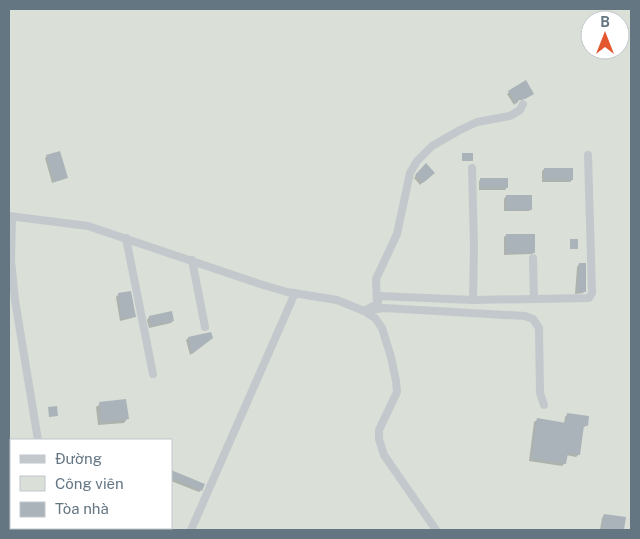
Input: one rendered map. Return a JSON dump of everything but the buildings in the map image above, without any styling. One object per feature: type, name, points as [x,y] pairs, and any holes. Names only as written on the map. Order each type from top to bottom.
[{"type":"street","points":[[377,304],[376,279],[397,234],[410,173],[418,161],[432,146],[460,130],[477,122],[510,116],[520,110],[523,104]]},
{"type":"street","points":[[364,311],[377,304],[380,296],[473,300],[589,298],[592,257],[588,155]]},
{"type":"street","points":[[472,168],[473,300]]},
{"type":"street","points":[[38,439],[15,300],[11,260],[10,217],[88,226],[260,284],[295,293],[337,300],[364,311],[375,318],[382,328],[391,357],[397,392],[379,430],[381,448],[436,530]]},
{"type":"street","points":[[126,238],[153,374]]},
{"type":"street","points":[[533,258],[534,299]]},
{"type":"street","points":[[192,260],[206,327]]},
{"type":"street","points":[[191,530],[295,293]]},
{"type":"street","points":[[364,311],[384,308],[526,316],[533,319],[538,328],[540,392],[544,405]]},
{"type":"green space","points":[[9,9],[631,9],[631,530],[9,530]]}]
